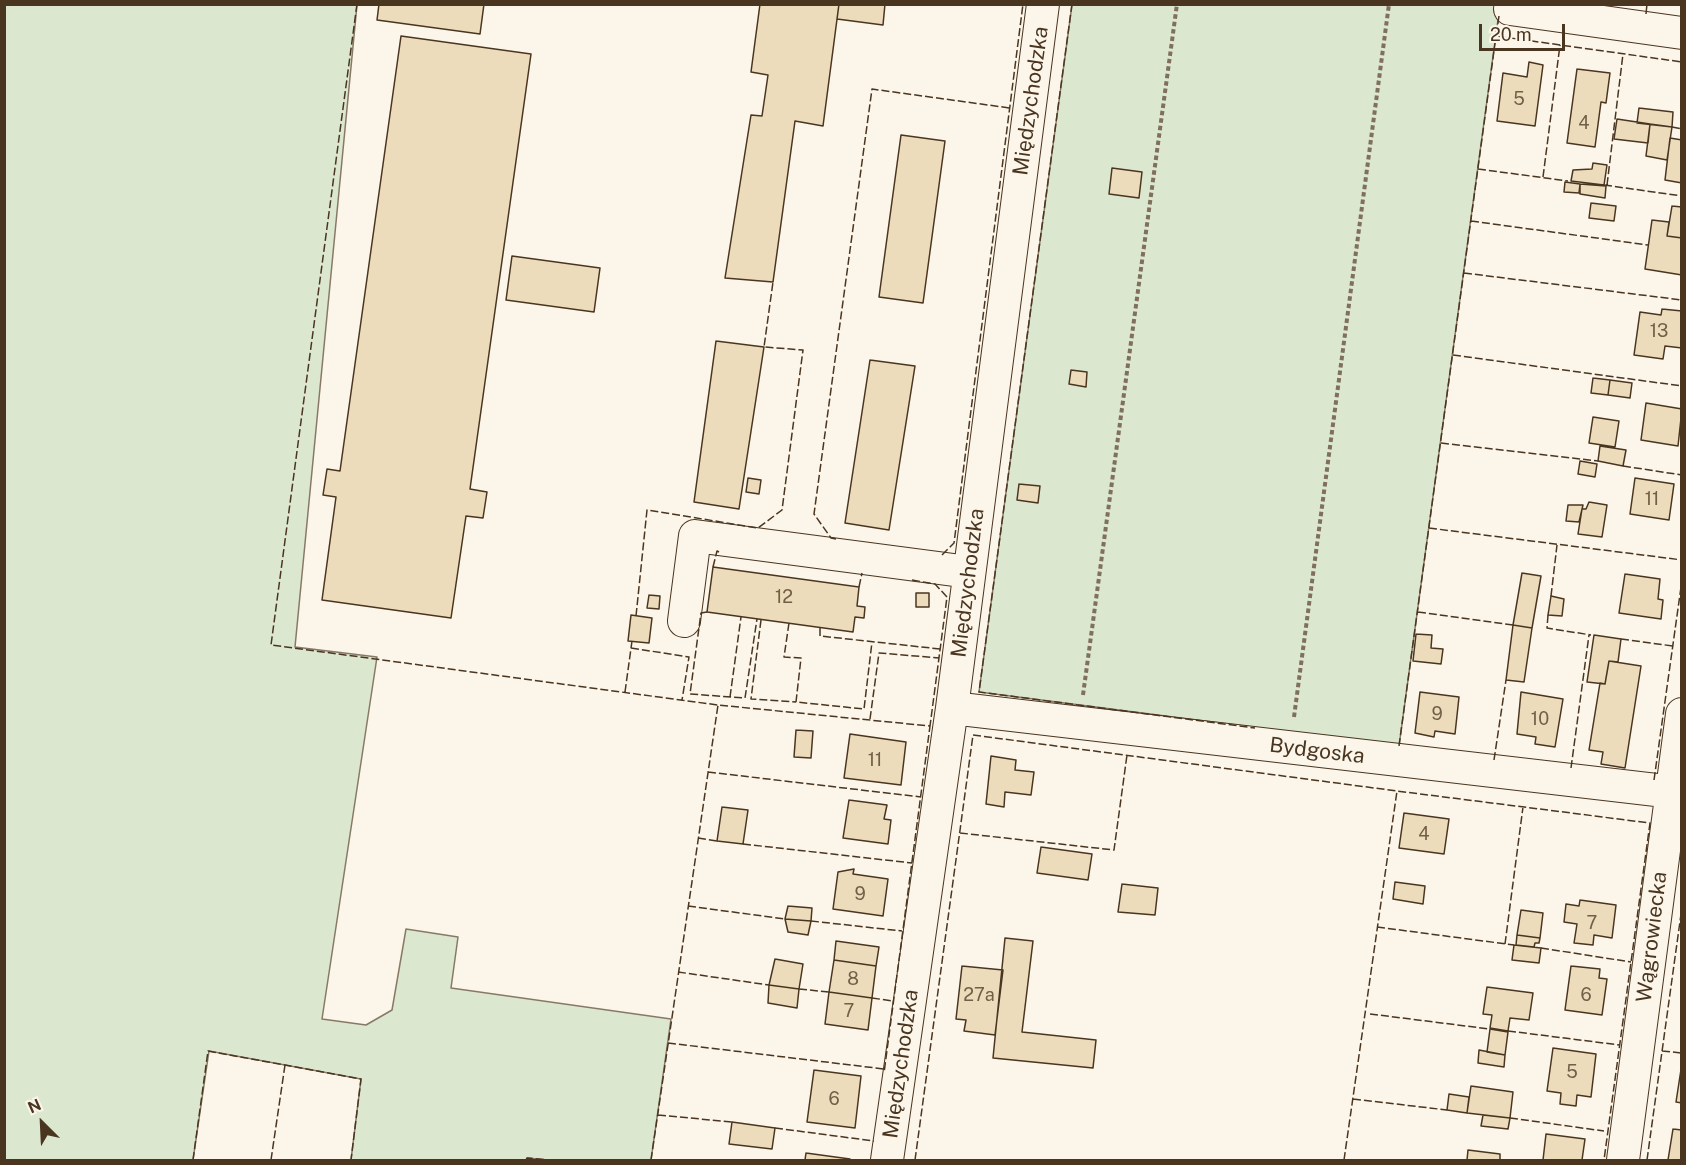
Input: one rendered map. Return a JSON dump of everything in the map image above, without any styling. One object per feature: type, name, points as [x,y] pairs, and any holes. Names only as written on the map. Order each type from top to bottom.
[{"type":"street","name":"Międzychodzka","points":[[887,1161],[952,708],[1043,4]]},
{"type":"street","points":[[1510,9],[1682,33]]},
{"type":"street","points":[[684,621],[695,536],[969,572]]},
{"type":"street","name":"Bydgoska","points":[[952,708],[1676,792]]},
{"type":"street","name":"Wągrowiecka","points":[[1623,1161],[1676,792],[1682,714]]},
{"type":"path","points":[[1079,723],[1177,4]]},
{"type":"path","points":[[1290,748],[1389,4]]},
{"type":"green space","points":[[5,4],[357,5],[295,647],[377,657],[322,1019],[366,1025],[392,1010],[406,929],[458,937],[451,988],[671,1019],[651,1160],[527,1158],[526,1160],[351,1160],[361,1079],[209,1051],[193,1160],[5,1160]]},
{"type":"green space","points":[[1072,5],[1500,5],[1399,746],[979,692]]},
{"type":"building","points":[[379,4],[484,4],[480,34],[377,20]]},
{"type":"building","points":[[760,4],[839,4],[823,126],[795,121],[773,282],[725,278],[751,115],[762,116],[768,75],[751,72]]},
{"type":"building","points":[[839,4],[885,4],[883,25],[837,19]]},
{"type":"building","points":[[401,36],[531,54],[470,489],[487,492],[483,518],[466,516],[451,618],[322,600],[336,497],[323,495],[327,469],[340,471]]},
{"type":"building","points":[[1529,62],[1543,65],[1535,126],[1497,121],[1503,73],[1527,77]]},
{"type":"building","points":[[1577,69],[1610,73],[1606,103],[1601,102],[1595,147],[1567,143]]},
{"type":"building","points":[[1639,108],[1673,112],[1672,127],[1637,123]]},
{"type":"building","points":[[1617,119],[1650,124],[1648,143],[1614,139]]},
{"type":"building","points":[[1650,124],[1672,127],[1667,160],[1646,156]]},
{"type":"building","points":[[901,135],[945,141],[923,303],[879,297]]},
{"type":"building","points":[[1670,138],[1682,140],[1682,183],[1665,180]]},
{"type":"building","points":[[1593,163],[1607,165],[1604,185],[1571,181],[1573,170],[1592,169]]},
{"type":"building","points":[[1112,168],[1142,172],[1139,198],[1109,194]]},
{"type":"building","points":[[1565,182],[1580,184],[1579,193],[1564,192]]},
{"type":"building","points":[[1580,184],[1606,186],[1605,198],[1580,194]]},
{"type":"building","points":[[1591,203],[1616,206],[1614,221],[1589,218]]},
{"type":"building","points":[[1672,206],[1682,207],[1682,238],[1667,236]]},
{"type":"building","points":[[1652,220],[1669,222],[1667,236],[1682,238],[1682,275],[1645,269]]},
{"type":"building","points":[[512,256],[600,268],[594,312],[506,300]]},
{"type":"building","points":[[1662,309],[1682,311],[1682,348],[1665,346],[1663,359],[1634,355],[1640,312],[1661,315]]},
{"type":"building","points":[[716,341],[764,347],[739,509],[694,502]]},
{"type":"building","points":[[870,360],[915,366],[889,530],[845,523]]},
{"type":"building","points":[[1071,370],[1087,372],[1086,387],[1069,384]]},
{"type":"building","points":[[1593,378],[1610,380],[1608,395],[1591,393]]},
{"type":"building","points":[[1610,380],[1632,383],[1630,398],[1608,395]]},
{"type":"building","points":[[1646,403],[1682,409],[1678,446],[1641,440]]},
{"type":"building","points":[[1593,417],[1619,421],[1615,447],[1589,443]]},
{"type":"building","points":[[1600,446],[1626,450],[1623,466],[1598,461]]},
{"type":"building","points":[[1580,461],[1597,464],[1595,477],[1578,474]]},
{"type":"building","points":[[748,478],[761,480],[759,494],[746,492]]},
{"type":"building","points":[[1635,478],[1674,484],[1669,520],[1630,514]]},
{"type":"building","points":[[1019,484],[1040,486],[1038,503],[1017,500]]},
{"type":"building","points":[[1589,502],[1607,505],[1602,537],[1578,534],[1582,509],[1586,509]]},
{"type":"building","points":[[1568,505],[1583,505],[1579,522],[1566,521]]},
{"type":"building","points":[[713,567],[859,587],[857,606],[865,607],[864,618],[855,617],[853,632],[707,612]]},
{"type":"building","points":[[1522,573],[1541,576],[1532,628],[1513,625]]},
{"type":"building","points":[[1625,574],[1660,579],[1658,599],[1663,600],[1661,619],[1619,613]]},
{"type":"building","points":[[916,593],[929,593],[929,607],[916,607]]},
{"type":"building","points":[[649,595],[660,596],[659,609],[647,608]]},
{"type":"building","points":[[1551,596],[1564,599],[1562,616],[1548,615]]},
{"type":"building","points":[[631,615],[652,618],[649,643],[628,641]]},
{"type":"building","points":[[1513,625],[1532,628],[1524,682],[1506,680]]},
{"type":"building","points":[[1416,634],[1432,635],[1431,648],[1443,649],[1441,664],[1413,661]]},
{"type":"building","points":[[1594,635],[1621,639],[1618,662],[1609,661],[1605,684],[1587,682]]},
{"type":"building","points":[[1609,661],[1641,666],[1625,768],[1601,764],[1603,752],[1589,750],[1600,683],[1605,684]]},
{"type":"building","points":[[1420,692],[1459,697],[1455,734],[1435,731],[1434,737],[1415,733]]},
{"type":"building","points":[[1521,692],[1563,699],[1555,747],[1535,744],[1536,737],[1517,734]]},
{"type":"building","points":[[796,730],[813,731],[811,758],[794,757]]},
{"type":"building","points":[[850,734],[906,742],[901,785],[844,778]]},
{"type":"building","points":[[991,756],[1016,760],[1015,770],[1034,772],[1031,795],[1005,792],[1004,807],[986,804]]},
{"type":"building","points":[[849,800],[887,805],[884,819],[891,820],[888,844],[843,838]]},
{"type":"building","points":[[722,807],[748,810],[743,844],[717,841]]},
{"type":"building","points":[[1404,813],[1449,819],[1444,854],[1399,848]]},
{"type":"building","points":[[1041,847],[1092,854],[1088,880],[1037,873]]},
{"type":"building","points":[[854,869],[853,874],[888,879],[883,916],[833,909],[838,872]]},
{"type":"building","points":[[1395,882],[1425,886],[1423,904],[1393,899]]},
{"type":"building","points":[[1122,884],[1158,888],[1155,915],[1118,912]]},
{"type":"building","points":[[1580,900],[1616,905],[1612,938],[1594,935],[1593,945],[1574,943],[1577,924],[1564,922],[1566,904],[1579,906]]},
{"type":"building","points":[[788,906],[812,908],[811,921],[785,919]]},
{"type":"building","points":[[1521,910],[1543,913],[1540,938],[1517,935]]},
{"type":"building","points":[[785,919],[811,921],[808,935],[788,932]]},
{"type":"building","points":[[1517,935],[1540,938],[1539,943],[1535,943],[1534,947],[1516,945]]},
{"type":"building","points":[[1005,938],[1033,941],[1022,1032],[1096,1040],[1093,1068],[993,1058]]},
{"type":"building","points":[[836,941],[879,947],[876,966],[834,960]]},
{"type":"building","points":[[1514,945],[1541,948],[1539,963],[1512,960]]},
{"type":"building","points":[[775,959],[803,964],[799,989],[769,985]]},
{"type":"building","points":[[834,960],[876,966],[872,998],[829,992]]},
{"type":"building","points":[[962,966],[1003,970],[995,1035],[964,1031],[966,1020],[956,1019]]},
{"type":"building","points":[[1571,966],[1600,969],[1599,978],[1607,979],[1602,1015],[1565,1010]]},
{"type":"building","points":[[769,985],[799,989],[797,1008],[768,1003]]},
{"type":"building","points":[[1487,987],[1533,993],[1529,1020],[1510,1018],[1508,1031],[1490,1028],[1492,1015],[1483,1014]]},
{"type":"building","points":[[829,992],[872,998],[868,1030],[825,1024]]},
{"type":"building","points":[[1490,1029],[1508,1032],[1505,1055],[1487,1052]]},
{"type":"building","points":[[1553,1048],[1596,1054],[1591,1097],[1577,1095],[1576,1106],[1560,1104],[1561,1093],[1547,1091]]},
{"type":"building","points":[[1479,1050],[1505,1055],[1504,1067],[1478,1063]]},
{"type":"building","points":[[1682,1063],[1682,1103],[1676,1102]]},
{"type":"building","points":[[814,1070],[861,1076],[855,1128],[807,1122]]},
{"type":"building","points":[[1471,1086],[1513,1092],[1510,1118],[1467,1113]]},
{"type":"building","points":[[1449,1094],[1469,1097],[1467,1113],[1447,1110]]},
{"type":"building","points":[[1483,1115],[1510,1118],[1508,1129],[1481,1126]]},
{"type":"building","points":[[732,1122],[775,1128],[772,1149],[729,1144]]},
{"type":"building","points":[[1673,1129],[1682,1130],[1682,1160],[1668,1160]]},
{"type":"building","points":[[1546,1134],[1585,1139],[1582,1160],[1543,1160]]},
{"type":"building","points":[[1468,1150],[1500,1154],[1500,1160],[1467,1160]]},
{"type":"building","points":[[806,1153],[850,1159],[850,1160],[805,1160]]},
{"type":"fence","points":[[357,4],[271,645],[718,705]]},
{"type":"fence","points":[[942,555],[954,543],[1023,4]]},
{"type":"fence","points":[[1072,4],[979,692],[1255,728]]},
{"type":"fence","points":[[1646,14],[1647,4]]},
{"type":"fence","points":[[1499,16],[1496,36],[1682,62]]},
{"type":"fence","points":[[1399,746],[1496,36]]},
{"type":"fence","points":[[1543,177],[1560,45]]},
{"type":"fence","points":[[1607,185],[1623,54]]},
{"type":"fence","points":[[836,539],[831,538],[814,514],[872,89],[1010,108]]},
{"type":"fence","points":[[1672,127],[1682,129]]},
{"type":"fence","points":[[1478,169],[1568,181]]},
{"type":"fence","points":[[1604,185],[1682,196]]},
{"type":"fence","points":[[1471,221],[1648,245]]},
{"type":"fence","points":[[1464,273],[1682,300]]},
{"type":"fence","points":[[636,616],[647,510],[758,528],[782,510],[803,350],[764,347],[773,282]]},
{"type":"fence","points":[[1453,355],[1682,386]]},
{"type":"fence","points":[[1441,443],[1598,461]]},
{"type":"fence","points":[[1623,466],[1682,475]]},
{"type":"fence","points":[[1429,528],[1682,560]]},
{"type":"fence","points":[[1551,596],[1557,545]]},
{"type":"fence","points":[[713,567],[717,551],[719,552]]},
{"type":"fence","points":[[859,587],[862,573]]},
{"type":"fence","points":[[912,580],[935,584],[947,597],[930,726]]},
{"type":"fence","points":[[1654,780],[1682,580]]},
{"type":"fence","points":[[707,612],[701,613],[690,694],[745,698],[757,619]]},
{"type":"fence","points":[[1418,612],[1513,625]]},
{"type":"fence","points":[[1548,615],[1547,628],[1591,635]]},
{"type":"fence","points":[[730,697],[741,617]]},
{"type":"fence","points":[[761,620],[751,699],[796,702]]},
{"type":"fence","points":[[789,623],[784,657],[801,658],[796,702],[864,709],[872,642]]},
{"type":"fence","points":[[820,628],[820,636],[940,649]]},
{"type":"fence","points":[[1571,768],[1589,635]]},
{"type":"fence","points":[[1621,639],[1673,646]]},
{"type":"fence","points":[[625,692],[632,641]]},
{"type":"fence","points":[[631,648],[689,657],[682,700]]},
{"type":"fence","points":[[870,719],[879,653],[939,658]]},
{"type":"fence","points":[[1494,760],[1506,680]]},
{"type":"fence","points":[[651,1160],[718,705],[930,726],[884,1073]]},
{"type":"fence","points":[[915,1160],[973,735],[1397,791]]},
{"type":"fence","points":[[960,833],[1114,850],[1127,755]]},
{"type":"fence","points":[[708,772],[921,797]]},
{"type":"fence","points":[[1344,1160],[1397,791],[1650,823],[1604,1160]]},
{"type":"fence","points":[[1505,944],[1523,807]]},
{"type":"fence","points":[[698,838],[717,841]]},
{"type":"fence","points":[[743,844],[912,863]]},
{"type":"fence","points":[[688,906],[785,919]]},
{"type":"fence","points":[[1647,1160],[1682,907]]},
{"type":"fence","points":[[811,921],[902,931]]},
{"type":"fence","points":[[1377,927],[1514,945]]},
{"type":"fence","points":[[1541,948],[1631,962]]},
{"type":"fence","points":[[678,972],[769,985]]},
{"type":"fence","points":[[799,989],[829,992]]},
{"type":"fence","points":[[872,998],[893,1001]]},
{"type":"fence","points":[[1370,1014],[1490,1029]]},
{"type":"fence","points":[[1508,1031],[1620,1045]]},
{"type":"fence","points":[[668,1043],[884,1069]]},
{"type":"fence","points":[[193,1160],[208,1051],[361,1079],[351,1160]]},
{"type":"fence","points":[[1662,1051],[1682,1053]]},
{"type":"fence","points":[[271,1160],[285,1065]]},
{"type":"fence","points":[[1353,1099],[1447,1110]]},
{"type":"fence","points":[[658,1115],[732,1122]]},
{"type":"fence","points":[[1510,1118],[1604,1131]]},
{"type":"fence","points":[[775,1128],[874,1141]]},
{"type":"fence","points":[[526,1160],[527,1158],[548,1160]]}]
